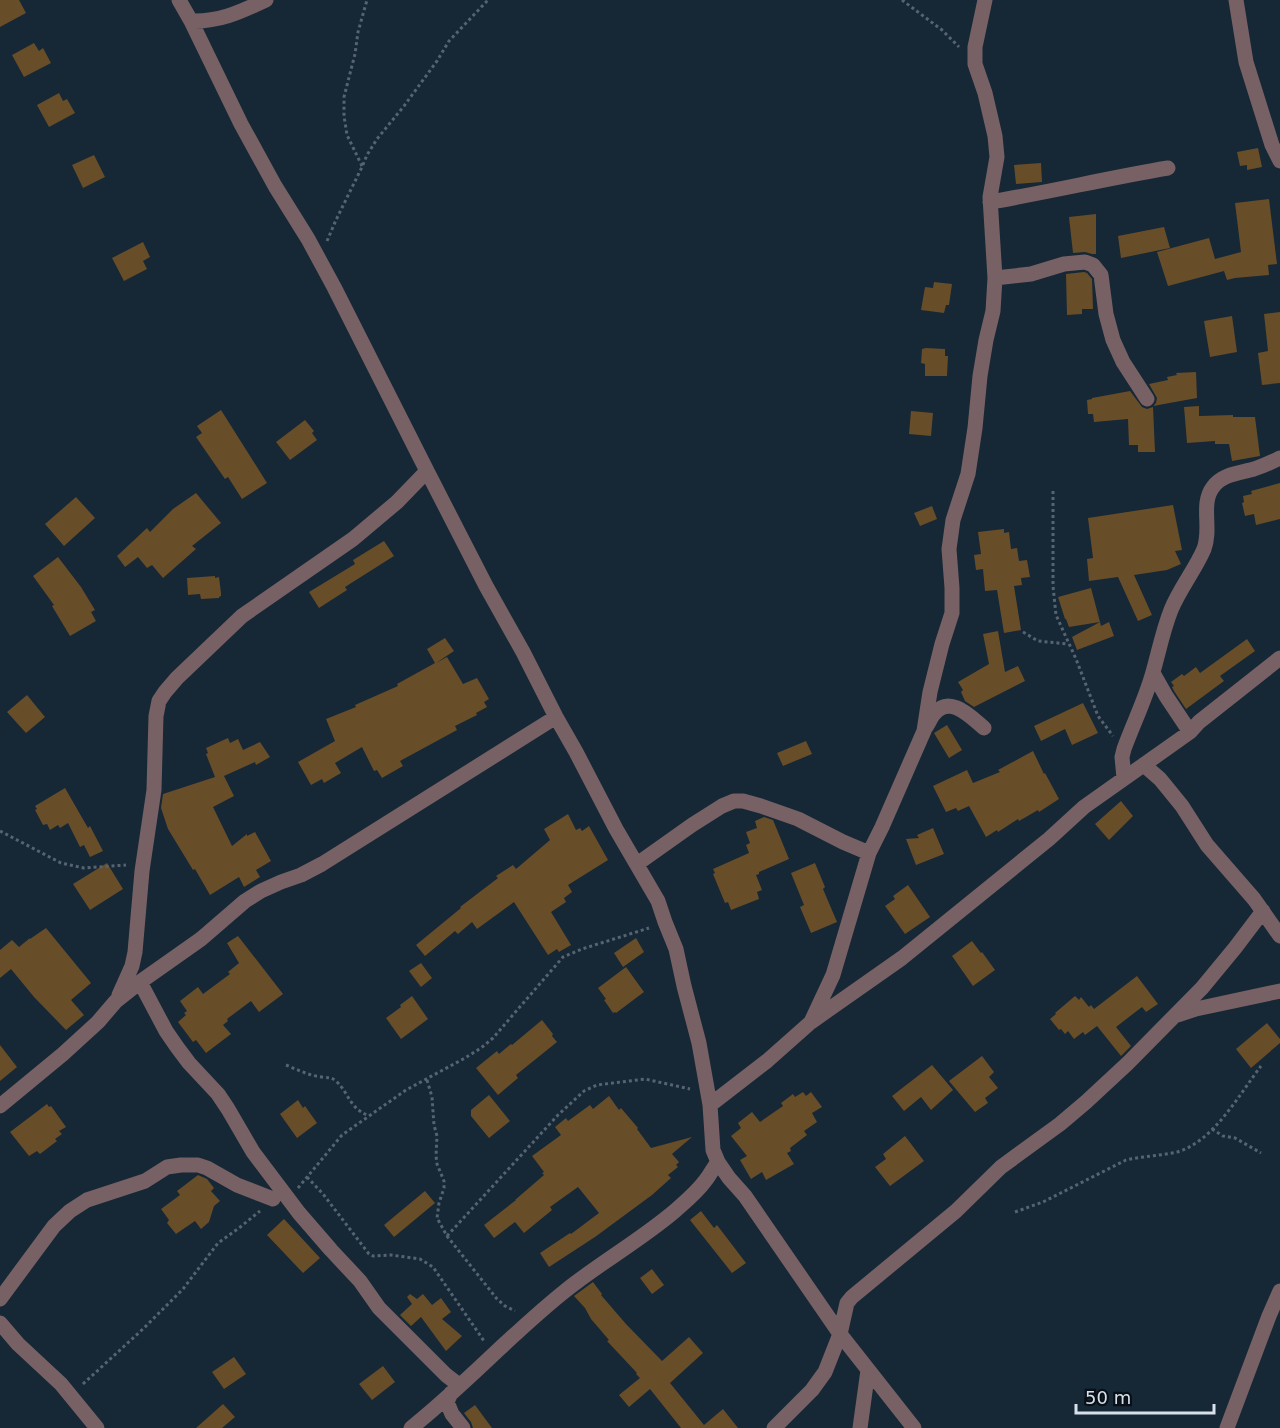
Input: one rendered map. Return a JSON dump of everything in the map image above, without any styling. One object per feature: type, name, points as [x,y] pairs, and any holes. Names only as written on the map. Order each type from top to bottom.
[{"type":"street","points":[[179,0],[247,134],[275,186],[308,239],[353,324],[486,586],[616,829],[658,901],[676,949],[699,1043],[709,1100],[713,1150],[718,1162],[745,1196],[840,1334],[914,1428]]},
{"type":"street","points":[[191,21],[223,19],[266,0]]},
{"type":"street","points":[[924,730],[935,673],[952,613],[949,549],[953,520],[968,474],[980,376],[993,311],[995,278],[990,202],[997,157],[995,136],[985,93],[975,64],[975,47],[985,0]]},
{"type":"street","points":[[1236,0],[1246,62],[1272,145],[1280,161]]},
{"type":"street","points":[[990,202],[1026,197],[1110,178],[1168,168]]},
{"type":"street","points":[[995,278],[1031,274],[1064,264],[1085,262],[1093,265],[1101,275],[1106,314],[1113,340],[1123,362],[1147,399]]},
{"type":"street","points":[[1124,778],[1122,757],[1124,749],[1153,673],[1171,610],[1204,549],[1208,535],[1207,500],[1212,488],[1220,480],[1280,458]]},
{"type":"street","points":[[116,1001],[132,966],[143,863],[154,790],[156,716],[159,701],[165,692],[242,616],[360,534],[397,502],[427,471]]},
{"type":"street","points":[[709,1100],[767,1061],[812,1022],[902,958],[1049,839],[1084,807],[1190,732],[1199,722],[1280,658]]},
{"type":"street","points":[[1153,673],[1190,732]]},
{"type":"street","points":[[812,1022],[833,975],[869,853],[924,730],[934,713],[949,706],[962,710],[984,728]]},
{"type":"street","points":[[0,1106],[63,1054],[98,1022],[116,1001],[201,939],[245,901],[261,891],[322,864],[556,717]]},
{"type":"street","points":[[1144,765],[1160,779],[1182,806],[1207,845],[1263,911],[1280,936]]},
{"type":"street","points":[[637,864],[722,806],[735,801],[743,801],[798,819],[869,853]]},
{"type":"street","points":[[774,1428],[812,1390],[825,1372],[840,1334],[847,1303],[852,1297],[956,1211],[1001,1167],[1060,1124],[1128,1063],[1202,988],[1263,911]]},
{"type":"street","points":[[140,982],[171,1039],[189,1063],[218,1094],[267,1172],[279,1196],[312,1228],[360,1281],[379,1308],[438,1368],[455,1389]]},
{"type":"street","points":[[1173,1017],[1196,1008],[1280,991]]},
{"type":"street","points":[[411,1428],[439,1406],[565,1290],[667,1218],[691,1197],[718,1162]]},
{"type":"street","points":[[0,1299],[54,1226],[70,1211],[87,1200],[145,1181],[168,1167],[198,1165],[237,1185],[279,1196]]},
{"type":"street","points":[[1227,1428],[1280,1291]]},
{"type":"street","points":[[0,1323],[18,1344],[61,1384],[97,1428]]},
{"type":"street","points":[[860,1428],[868,1370]]},
{"type":"street","points":[[455,1389],[447,1402],[452,1414],[463,1428]]},
{"type":"path","points":[[362,167],[347,135],[344,98],[367,0]]},
{"type":"path","points":[[319,260],[367,155],[377,139],[437,61],[449,41],[488,0]]},
{"type":"path","points":[[902,0],[942,30],[975,64]]},
{"type":"path","points":[[1053,491],[1056,615],[1098,716],[1124,749]]},
{"type":"path","points":[[1023,632],[1038,641],[1068,644]]},
{"type":"path","points":[[0,831],[61,863],[84,868],[143,863]]},
{"type":"path","points":[[71,1396],[88,1377],[144,1328],[183,1289],[218,1243],[279,1196],[298,1188],[342,1135],[406,1090],[481,1048],[493,1038],[563,957],[665,922]]},
{"type":"path","points":[[286,1065],[320,1077],[332,1078],[355,1107],[369,1116]]},
{"type":"path","points":[[1015,1212],[1043,1202],[1126,1160],[1178,1151],[1198,1141],[1220,1121],[1261,1066]]},
{"type":"path","points":[[447,1236],[558,1115],[585,1091],[597,1085],[645,1079],[678,1086],[709,1100]]},
{"type":"path","points":[[427,1080],[432,1097],[437,1136],[437,1164],[444,1181],[437,1218],[447,1236],[497,1299],[509,1309],[534,1318]]},
{"type":"path","points":[[1212,1130],[1223,1136],[1234,1138],[1261,1153]]},
{"type":"path","points":[[307,1177],[323,1194],[369,1254],[420,1259],[433,1267],[494,1354]]},
{"type":"building","points":[[0,0],[19,0],[26,13],[0,27]]},
{"type":"building","points":[[34,43],[39,51],[43,48],[51,63],[24,77],[12,55]]},
{"type":"building","points":[[59,93],[63,101],[67,99],[75,113],[49,127],[37,105]]},
{"type":"building","points":[[1258,148],[1262,167],[1247,170],[1247,165],[1240,166],[1237,152]]},
{"type":"building","points":[[94,155],[105,177],[83,188],[72,165]]},
{"type":"building","points":[[1041,163],[1042,182],[1016,184],[1014,165]]},
{"type":"building","points":[[1269,199],[1277,264],[1268,265],[1269,275],[1227,280],[1224,271],[1168,286],[1157,252],[1209,238],[1215,259],[1241,252],[1235,203]]},
{"type":"building","points":[[1096,214],[1096,254],[1073,253],[1069,217]]},
{"type":"building","points":[[1164,227],[1170,248],[1121,258],[1118,236]]},
{"type":"building","points":[[143,242],[150,257],[143,261],[147,269],[124,281],[112,258]]},
{"type":"building","points":[[1084,272],[1092,279],[1093,309],[1082,309],[1082,314],[1067,315],[1066,274]]},
{"type":"building","points":[[934,282],[952,284],[949,305],[946,305],[944,313],[921,310],[925,287],[933,288]]},
{"type":"building","points":[[1280,312],[1280,383],[1262,385],[1258,353],[1268,351],[1264,314]]},
{"type":"building","points":[[1232,316],[1237,352],[1210,357],[1204,321]]},
{"type":"building","points":[[922,349],[945,349],[945,356],[948,356],[947,376],[925,376],[925,364],[921,363]]},
{"type":"building","points":[[1196,372],[1197,398],[1153,406],[1157,398],[1149,384],[1168,380],[1167,377],[1177,375],[1176,373]]},
{"type":"building","points":[[1130,391],[1142,407],[1147,409],[1153,407],[1155,452],[1138,452],[1138,445],[1129,445],[1128,419],[1094,422],[1093,414],[1088,414],[1087,400]]},
{"type":"building","points":[[1199,406],[1199,416],[1255,417],[1260,456],[1232,461],[1229,444],[1215,444],[1215,441],[1187,443],[1184,407]]},
{"type":"building","points":[[221,410],[267,483],[242,499],[228,477],[225,479],[196,437],[202,433],[197,426]]},
{"type":"building","points":[[911,411],[933,413],[931,436],[909,434]]},
{"type":"building","points":[[305,420],[314,431],[312,433],[317,440],[290,460],[276,442]]},
{"type":"building","points":[[1280,483],[1280,519],[1256,525],[1254,514],[1245,516],[1243,496],[1252,494],[1251,491]]},
{"type":"building","points":[[196,493],[221,523],[192,546],[196,549],[163,578],[152,565],[147,568],[138,557],[125,567],[117,556],[147,528],[150,532],[173,509]]},
{"type":"building","points":[[76,497],[95,518],[64,546],[45,524]]},
{"type":"building","points":[[1173,505],[1182,550],[1175,551],[1181,564],[1167,570],[1134,575],[1152,615],[1138,621],[1118,577],[1089,581],[1087,559],[1093,558],[1088,518]]},
{"type":"building","points":[[932,506],[937,519],[920,526],[914,513]]},
{"type":"building","points":[[1004,529],[1004,533],[1009,532],[1011,549],[1017,548],[1019,561],[1027,560],[1030,577],[1021,578],[1022,585],[1014,586],[1021,630],[1004,633],[997,590],[985,591],[983,569],[976,570],[974,555],[981,554],[978,532]]},
{"type":"building","points":[[384,541],[394,556],[345,587],[347,590],[319,608],[309,592],[355,564],[353,560]]},
{"type":"building","points":[[58,557],[95,610],[91,612],[96,621],[70,636],[52,606],[54,605],[33,576]]},
{"type":"building","points":[[215,576],[215,578],[219,577],[221,596],[219,598],[201,599],[200,594],[188,595],[187,578]]},
{"type":"building","points":[[1091,588],[1100,622],[1069,627],[1058,597]]},
{"type":"building","points":[[1100,622],[1101,626],[1109,622],[1114,636],[1077,650],[1072,637]]},
{"type":"building","points":[[998,631],[1005,672],[1018,666],[1025,681],[974,707],[965,701],[961,692],[963,690],[958,682],[989,664],[983,634]]},
{"type":"building","points":[[445,638],[454,651],[436,663],[447,657],[463,684],[477,678],[489,699],[484,702],[487,707],[455,726],[457,730],[400,761],[403,766],[382,778],[377,770],[374,771],[362,747],[335,763],[341,773],[324,783],[322,779],[311,785],[298,762],[335,741],[326,719],[398,686],[397,684],[435,663],[427,649]]},
{"type":"building","points":[[1247,639],[1255,651],[1220,676],[1224,681],[1186,709],[1171,682],[1196,667],[1200,673]]},
{"type":"building","points":[[27,695],[45,717],[26,733],[7,712]]},
{"type":"building","points":[[1083,703],[1098,733],[1072,745],[1065,729],[1041,741],[1034,726]]},
{"type":"building","points":[[947,725],[962,750],[949,758],[934,733]]},
{"type":"building","points":[[228,738],[230,743],[238,739],[243,750],[260,742],[270,757],[256,765],[255,762],[224,776],[234,796],[213,807],[232,846],[247,834],[247,836],[255,832],[271,861],[256,870],[260,877],[244,887],[239,877],[210,895],[168,829],[161,808],[163,794],[215,777],[206,748]]},
{"type":"building","points":[[806,741],[812,754],[783,766],[777,753]]},
{"type":"building","points":[[1033,751],[1059,799],[1039,812],[1038,810],[1019,821],[1018,819],[986,837],[969,806],[958,811],[956,808],[946,812],[933,786],[967,770],[973,783],[1000,772],[998,770]]},
{"type":"building","points":[[65,788],[103,851],[90,857],[84,845],[80,847],[68,823],[50,830],[47,824],[43,825],[35,806]]},
{"type":"building","points":[[1121,801],[1133,816],[1109,840],[1095,824]]},
{"type":"building","points":[[568,814],[576,830],[580,828],[582,831],[589,826],[608,860],[568,885],[572,892],[564,898],[566,902],[551,912],[571,945],[559,952],[557,949],[548,955],[514,902],[477,929],[472,922],[458,934],[455,931],[425,956],[416,945],[498,878],[496,876],[513,865],[516,869],[550,840],[544,829]]},
{"type":"building","points":[[764,817],[773,820],[789,859],[756,875],[762,890],[757,892],[759,899],[731,910],[728,902],[725,903],[713,869],[749,853],[746,845],[750,843],[746,832],[757,828],[755,821]]},
{"type":"building","points":[[933,828],[944,854],[916,865],[906,839],[919,838],[917,835]]},
{"type":"building","points":[[107,863],[123,889],[90,910],[73,884]]},
{"type":"building","points":[[815,863],[837,922],[811,933],[800,907],[804,905],[791,873]]},
{"type":"building","points":[[908,885],[930,917],[905,934],[885,906],[895,899],[893,896]]},
{"type":"building","points":[[46,928],[91,983],[71,1000],[84,1015],[66,1030],[11,969],[0,978],[0,950],[12,940],[19,947]]},
{"type":"building","points":[[238,936],[283,994],[259,1012],[251,1001],[227,1019],[228,1021],[223,1025],[231,1034],[206,1053],[196,1040],[193,1042],[178,1022],[187,1011],[180,1001],[198,987],[203,994],[230,974],[228,972],[239,963],[227,943]]},
{"type":"building","points":[[636,938],[644,952],[623,967],[614,953]]},
{"type":"building","points":[[972,941],[995,970],[973,986],[952,956]]},
{"type":"building","points":[[421,963],[432,978],[421,987],[409,971]]},
{"type":"building","points":[[626,967],[644,992],[613,1013],[598,988]]},
{"type":"building","points":[[1137,976],[1158,1004],[1146,1012],[1142,1007],[1116,1027],[1131,1046],[1121,1056],[1097,1026],[1085,1035],[1083,1032],[1074,1039],[1068,1031],[1065,1034],[1061,1029],[1059,1030],[1050,1019],[1075,996],[1079,1000],[1081,997],[1089,1007],[1091,1005],[1094,1009]]},
{"type":"building","points":[[412,996],[428,1019],[401,1039],[386,1018]]},
{"type":"building","points":[[542,1020],[557,1042],[516,1075],[518,1078],[498,1095],[476,1068],[497,1051],[499,1054],[512,1045]]},
{"type":"building","points":[[1267,1023],[1280,1039],[1280,1043],[1251,1068],[1236,1049]]},
{"type":"building","points":[[0,1045],[17,1067],[0,1081]]},
{"type":"building","points":[[982,1056],[994,1072],[989,1077],[998,1088],[985,1098],[988,1103],[975,1112],[949,1081]]},
{"type":"building","points":[[932,1065],[953,1090],[931,1110],[921,1097],[904,1111],[892,1096]]},
{"type":"building","points":[[803,1092],[806,1096],[811,1092],[822,1107],[812,1113],[817,1122],[804,1131],[807,1135],[787,1153],[794,1164],[766,1180],[762,1172],[751,1179],[740,1160],[747,1156],[731,1136],[741,1128],[738,1123],[752,1112],[760,1122],[783,1106],[781,1103],[793,1094],[795,1097]]},
{"type":"building","points":[[489,1095],[510,1121],[489,1138],[471,1116],[471,1110]]},
{"type":"building","points":[[609,1096],[619,1110],[621,1108],[638,1128],[651,1148],[692,1137],[672,1154],[679,1162],[676,1165],[678,1167],[668,1175],[671,1178],[595,1237],[549,1267],[540,1253],[599,1213],[578,1187],[550,1207],[552,1210],[524,1233],[515,1222],[494,1238],[484,1225],[544,1175],[532,1156],[561,1135],[555,1127],[566,1118],[568,1121],[590,1105],[593,1109]]},
{"type":"building","points":[[298,1100],[317,1123],[297,1138],[280,1114]]},
{"type":"building","points":[[47,1104],[51,1106],[66,1127],[59,1131],[62,1134],[55,1139],[57,1141],[40,1154],[37,1151],[29,1156],[10,1132]]},
{"type":"building","points":[[905,1136],[924,1161],[890,1186],[875,1167],[886,1159],[883,1154]]},
{"type":"building","points":[[198,1175],[207,1179],[214,1188],[211,1191],[220,1201],[214,1206],[209,1222],[201,1229],[195,1221],[176,1234],[167,1223],[169,1220],[161,1209],[180,1195],[177,1191]]},
{"type":"building","points":[[425,1191],[435,1203],[394,1237],[384,1225]]},
{"type":"building","points":[[701,1211],[714,1228],[717,1225],[746,1263],[732,1273],[690,1220]]},
{"type":"building","points":[[284,1219],[320,1258],[303,1273],[267,1235]]},
{"type":"building","points":[[652,1269],[664,1285],[652,1294],[640,1278]]},
{"type":"building","points":[[593,1282],[626,1324],[662,1361],[689,1337],[703,1353],[670,1383],[704,1425],[723,1409],[738,1428],[681,1428],[650,1389],[629,1407],[619,1395],[640,1378],[607,1341],[609,1340],[574,1296]]},
{"type":"building","points":[[410,1294],[417,1299],[423,1294],[432,1305],[441,1298],[451,1312],[442,1319],[462,1336],[446,1351],[421,1317],[411,1326],[400,1315],[412,1304],[407,1297]]},
{"type":"building","points":[[234,1357],[246,1374],[224,1389],[212,1372]]},
{"type":"building","points":[[383,1366],[395,1382],[372,1400],[359,1384]]},
{"type":"building","points":[[223,1404],[235,1417],[222,1428],[196,1428]]},
{"type":"building","points":[[475,1405],[492,1428],[473,1428],[464,1413]]}]
